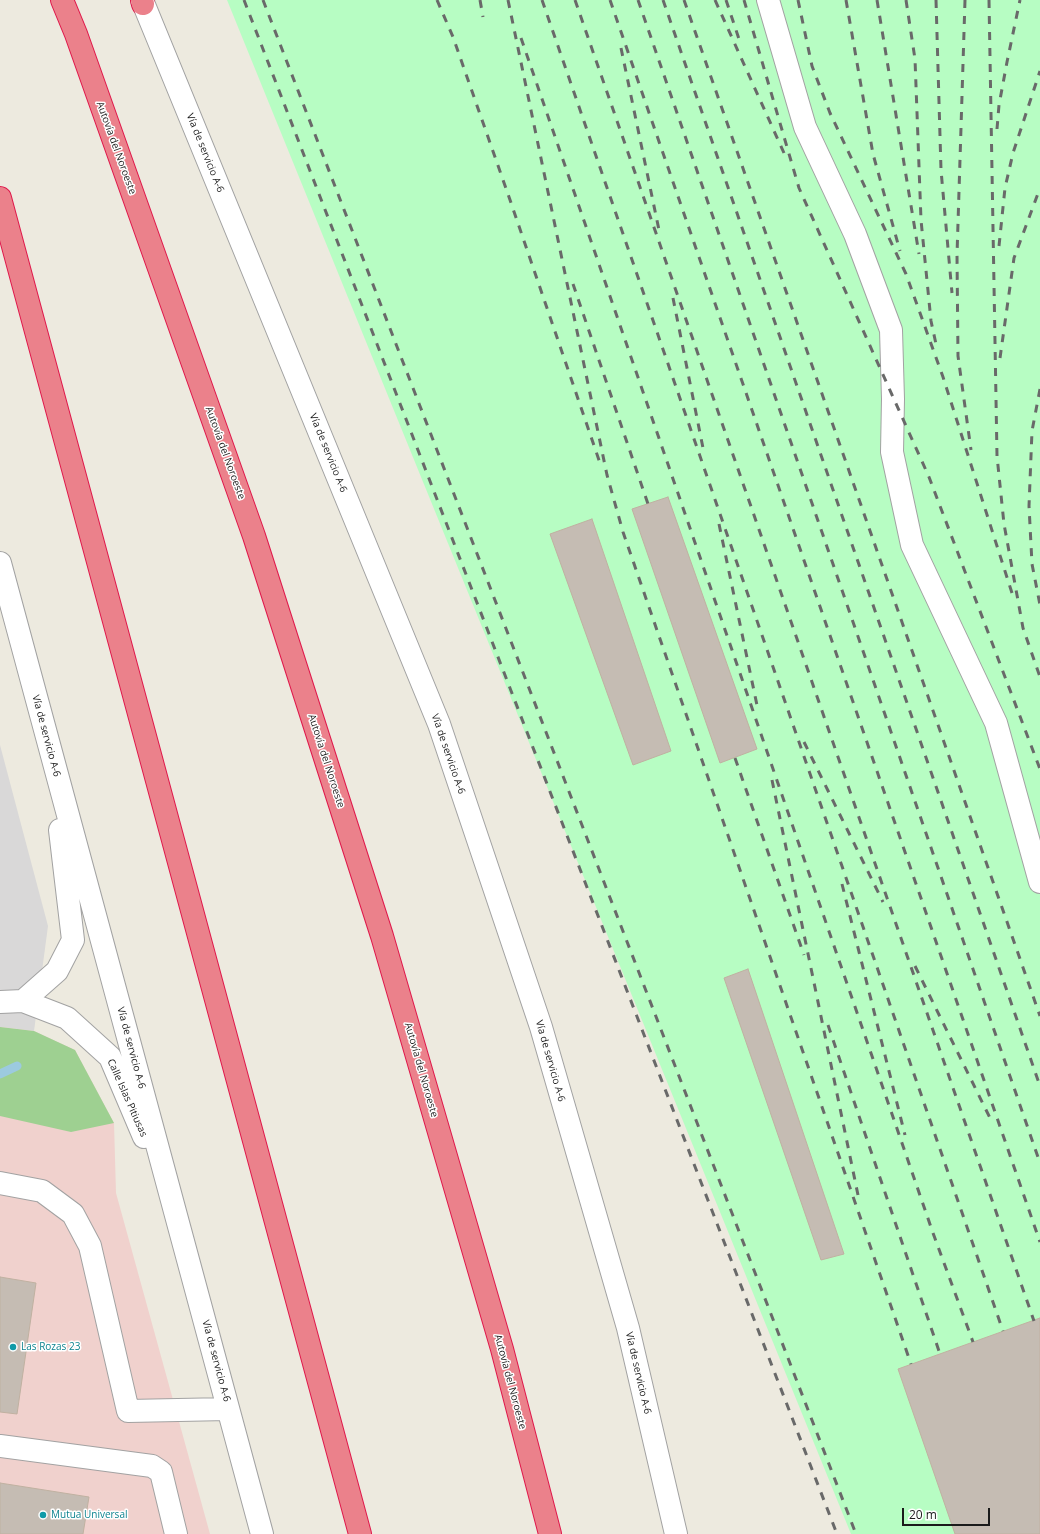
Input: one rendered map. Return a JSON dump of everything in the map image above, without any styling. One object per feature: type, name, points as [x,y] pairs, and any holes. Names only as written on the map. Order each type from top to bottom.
[{"type":"highway","name":"Autovía del Noroeste","points":[[62,0],[76,34],[254,536],[382,936],[502,1350],[550,1534]]},
{"type":"highway","points":[[0,198],[360,1534]]},
{"type":"street","points":[[768,0],[805,127],[855,234],[891,330],[893,399],[892,452],[912,545],[996,723],[1040,882]]},
{"type":"street","name":"Vía de servicio A-6","points":[[142,1],[439,724],[543,1035],[628,1328],[676,1534]]},
{"type":"street","name":"Vía de servicio A-6","points":[[0,563],[262,1534]]},
{"type":"street","points":[[23,1001],[57,971],[73,940],[52,757]]},
{"type":"street","name":"Calle Islas Pitiusas","points":[[0,1002],[23,1001],[67,1018],[110,1057],[176,1213]]},
{"type":"street","points":[[0,1184],[42,1191],[73,1214],[90,1246],[128,1411],[228,1409]]},
{"type":"street","points":[[0,1446],[152,1466],[161,1472],[176,1534]]},
{"type":"shaded area","points":[[0,745],[48,926],[34,1031],[0,1027]]},
{"type":"shaded area","points":[[0,1027],[34,1031],[75,1050],[114,1123],[116,1193],[210,1534],[0,1534]]},
{"type":"green space","points":[[227,0],[1040,0],[1040,1534],[851,1534]]},
{"type":"green space","points":[[0,1027],[34,1031],[75,1050],[114,1123],[71,1132],[0,1116]]},
{"type":"building","points":[[668,497],[757,749],[720,763],[632,509]]},
{"type":"building","points":[[592,519],[671,751],[633,765],[550,534]]},
{"type":"building","points":[[748,969],[844,1254],[821,1260],[724,978]]},
{"type":"building","name":"Las Rozas 23","points":[[0,1277],[36,1283],[17,1414],[0,1412]]},
{"type":"building","points":[[1040,1318],[1040,1534],[955,1534],[898,1369]]},
{"type":"building","name":"Mutua Universal","points":[[0,1483],[89,1497],[83,1534],[0,1534]]},
{"type":"waterway","points":[[0,1074],[17,1066]]},
{"type":"railway","points":[[244,0],[837,1534]]},
{"type":"railway","points":[[263,0],[856,1534]]},
{"type":"railway","points":[[437,0],[453,37],[601,466]]},
{"type":"railway","points":[[480,0],[483,17]]},
{"type":"railway","points":[[508,0],[607,475],[623,532],[911,1364]]},
{"type":"railway","points":[[542,0],[1003,1331]]},
{"type":"railway","points":[[575,0],[1034,1321]]},
{"type":"railway","points":[[610,0],[1040,1242]]},
{"type":"railway","points":[[638,0],[1040,1163]]},
{"type":"railway","points":[[663,0],[1040,1086]]},
{"type":"railway","points":[[684,0],[1040,1016]]},
{"type":"railway","points":[[715,0],[784,153]]},
{"type":"railway","points":[[726,0],[740,42]]},
{"type":"railway","points":[[744,0],[799,188],[929,477],[1040,769]]},
{"type":"railway","points":[[798,0],[812,66],[830,113],[906,274],[943,377],[1012,593]]},
{"type":"railway","points":[[846,0],[873,154],[900,251]]},
{"type":"railway","points":[[877,0],[919,254]]},
{"type":"railway","points":[[906,0],[915,59],[921,220],[931,321],[936,344]]},
{"type":"railway","points":[[936,0],[941,170],[952,293]]},
{"type":"railway","points":[[965,0],[957,255],[958,356],[971,450]]},
{"type":"railway","points":[[989,0],[997,456],[1004,524],[1023,628],[1040,677]]},
{"type":"railway","points":[[997,129],[999,105],[1020,0]]},
{"type":"railway","points":[[521,38],[933,1233],[973,1342]]},
{"type":"railway","points":[[621,48],[659,230]]},
{"type":"railway","points":[[999,246],[1005,188],[1013,153],[1040,71]]},
{"type":"railway","points":[[1000,358],[1014,258],[1040,188]]},
{"type":"railway","points":[[573,284],[648,504]]},
{"type":"railway","points":[[673,298],[704,453]]},
{"type":"railway","points":[[1040,389],[1032,431],[1029,506],[1032,564],[1040,605]]},
{"type":"railway","points":[[719,524],[758,710]]},
{"type":"railway","points":[[804,742],[883,902]]},
{"type":"railway","points":[[735,758],[804,955]]},
{"type":"railway","points":[[772,780],[858,1195]]},
{"type":"railway","points":[[842,884],[905,1135]]},
{"type":"railway","points":[[915,966],[992,1122]]},
{"type":"railway","points":[[828,1025],[940,1354]]},
{"type":"place","name":"Las Rozas 23","points":[[13,1347]]},
{"type":"place","name":"Mutua Universal","points":[[43,1515]]}]
